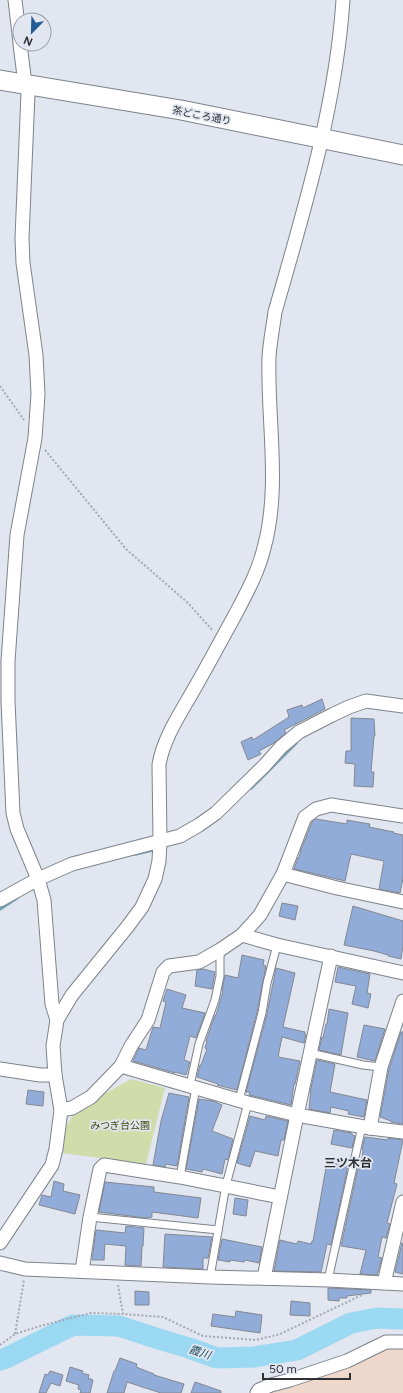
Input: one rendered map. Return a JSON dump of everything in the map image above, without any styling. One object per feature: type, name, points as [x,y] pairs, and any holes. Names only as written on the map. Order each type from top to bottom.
[{"type":"street","points":[[15,0],[16,12]]},
{"type":"street","points":[[57,1020],[72,995],[142,906],[155,879],[159,860],[160,841],[159,790],[161,754],[180,714],[250,587],[260,565],[265,546],[272,498],[269,389],[271,333],[275,312],[322,138],[341,33],[343,0]]},
{"type":"street","points":[[0,1243],[52,1165],[56,1149],[61,1110],[55,1075],[54,1046],[57,1020],[52,1004],[44,900],[38,879],[17,829],[13,813],[8,701],[8,661],[17,535],[35,438],[38,375],[23,263],[22,238],[28,93],[25,84],[21,52]]},
{"type":"street","name":"茶どころ通り","points":[[0,80],[181,110],[403,155]]},
{"type":"street","points":[[0,900],[38,879],[72,864],[180,836],[216,813],[265,765],[280,747],[299,732],[343,710],[366,702],[389,703],[403,706]]},
{"type":"street","points":[[61,1110],[72,1108],[91,1097],[122,1066],[131,1046],[148,1020],[163,972],[169,966],[199,962],[242,935],[260,915],[283,874],[305,817],[316,809],[331,805],[403,816]]},
{"type":"street","points":[[283,874],[337,888],[403,902]]},
{"type":"street","points":[[242,935],[277,945],[403,972]]},
{"type":"street","points":[[264,1278],[331,956]]},
{"type":"street","points":[[366,1127],[381,1067],[403,1001]]},
{"type":"street","points":[[122,1066],[244,1102],[297,1115],[403,1132]]},
{"type":"street","points":[[0,1069],[40,1075],[55,1075]]},
{"type":"street","points":[[82,1270],[90,1217],[100,1169],[104,1165],[226,1185],[280,1197]]},
{"type":"street","points":[[384,1283],[403,1202]]},
{"type":"street","points":[[0,1263],[26,1269],[82,1270],[210,1277],[328,1280],[403,1284]]},
{"type":"street","points":[[257,1393],[259,1390],[271,1385],[347,1361],[386,1342],[403,1342]]},
{"type":"lane","points":[[210,1277],[226,1185],[267,983],[277,945]]},
{"type":"lane","points":[[180,1177],[199,1044],[215,1000],[220,976],[220,950]]},
{"type":"lane","points":[[310,1053],[363,1065],[381,1067]]},
{"type":"lane","points":[[328,1280],[366,1127]]},
{"type":"lane","points":[[90,1217],[218,1230]]},
{"type":"path","points":[[0,386],[35,438],[126,549],[188,602],[221,641]]},
{"type":"path","points":[[15,1334],[26,1269]]},
{"type":"path","points":[[115,1272],[123,1314]]},
{"type":"path","points":[[0,1345],[15,1334],[40,1326],[91,1314],[123,1314],[162,1317],[203,1336],[256,1340],[280,1334],[353,1300],[384,1283]]},
{"type":"shaded area","points":[[386,1346],[403,1346],[403,1393],[267,1393]]},
{"type":"green space","name":"みつぎ台公園","points":[[131,1079],[165,1088],[146,1164],[61,1153],[61,1135],[77,1109]]},
{"type":"building","points":[[322,699],[325,709],[284,730],[286,733],[274,743],[259,751],[261,754],[248,760],[241,742],[252,737],[253,740],[289,717],[287,710],[302,705],[303,708]]},
{"type":"building","points":[[351,718],[374,719],[375,736],[371,772],[374,772],[373,787],[354,786],[355,764],[345,763],[346,751],[351,751]]},
{"type":"building","points":[[316,819],[347,824],[347,820],[370,824],[369,827],[403,835],[403,878],[400,893],[379,889],[384,861],[351,854],[345,881],[294,869],[312,822]]},
{"type":"building","points":[[282,903],[298,906],[295,920],[279,916]]},
{"type":"building","points":[[353,906],[403,921],[403,946],[401,959],[374,951],[344,945]]},
{"type":"building","points":[[242,955],[264,960],[263,965],[266,966],[257,1012],[237,1090],[217,1085],[218,1084],[197,1077],[200,1065],[207,1049],[205,1048],[206,1041],[223,991],[225,975],[238,978]]},
{"type":"building","points":[[338,967],[370,974],[367,993],[371,994],[368,1008],[352,1004],[356,986],[335,982]]},
{"type":"building","points":[[276,968],[295,973],[283,1027],[305,1032],[304,1034],[306,1034],[304,1043],[282,1037],[278,1057],[300,1061],[294,1084],[291,1105],[249,1095],[250,1092],[246,1092],[267,1014]]},
{"type":"building","points":[[203,969],[215,972],[212,989],[195,986],[197,970]]},
{"type":"building","points":[[167,989],[186,995],[182,1008],[205,1013],[196,1038],[190,1036],[184,1060],[190,1062],[186,1075],[133,1061],[139,1048],[146,1050],[153,1027],[160,1028],[166,1002],[163,1001]]},
{"type":"building","points":[[329,1009],[348,1013],[341,1055],[319,1050],[327,1024]]},
{"type":"building","points":[[364,1025],[385,1029],[375,1061],[357,1057]]},
{"type":"building","points":[[401,1032],[403,1032],[403,1124],[391,1122],[380,1117],[389,1069]]},
{"type":"building","points":[[317,1060],[335,1064],[330,1092],[367,1100],[364,1117],[348,1114],[349,1111],[331,1107],[330,1113],[309,1109],[311,1088]]},
{"type":"building","points":[[28,1090],[44,1092],[43,1106],[26,1104]]},
{"type":"building","points":[[169,1093],[189,1097],[177,1166],[166,1164],[165,1167],[153,1165],[161,1121]]},
{"type":"building","points":[[199,1099],[213,1101],[222,1105],[212,1131],[233,1139],[228,1160],[225,1159],[222,1174],[203,1169],[202,1172],[186,1169]]},
{"type":"building","points":[[250,1116],[265,1120],[266,1116],[288,1121],[284,1140],[281,1140],[278,1156],[255,1151],[250,1167],[237,1163]]},
{"type":"building","points":[[334,1130],[352,1133],[352,1135],[355,1136],[352,1148],[331,1144]]},
{"type":"building","points":[[365,1137],[403,1140],[394,1183],[397,1184],[387,1223],[390,1224],[386,1238],[382,1237],[378,1257],[382,1258],[377,1275],[360,1274],[366,1250],[341,1246],[358,1168],[361,1168],[362,1149]]},
{"type":"building","points":[[327,1162],[348,1166],[331,1245],[327,1244],[321,1272],[274,1271],[280,1240],[297,1244],[298,1241],[311,1244],[313,1241]]},
{"type":"building","points":[[54,1181],[64,1184],[63,1191],[80,1195],[75,1214],[39,1205],[42,1195],[51,1197]]},
{"type":"building","points":[[105,1182],[154,1187],[154,1192],[201,1198],[198,1218],[152,1212],[152,1217],[145,1218],[99,1212]]},
{"type":"building","points":[[235,1198],[248,1200],[246,1216],[233,1214]]},
{"type":"building","points":[[126,1226],[144,1228],[141,1266],[125,1265],[126,1246],[105,1244],[104,1260],[92,1260],[96,1230],[125,1233]]},
{"type":"building","points":[[165,1234],[212,1237],[208,1258],[203,1258],[203,1269],[163,1267]]},
{"type":"building","points":[[222,1239],[262,1247],[259,1263],[245,1260],[244,1262],[230,1260],[230,1262],[218,1260]]},
{"type":"building","points":[[403,1243],[403,1274],[395,1272]]},
{"type":"building","points":[[328,1288],[371,1290],[371,1293],[347,1296],[347,1298],[339,1298],[339,1301],[328,1300]]},
{"type":"building","points":[[135,1291],[149,1292],[149,1305],[135,1305]]},
{"type":"building","points":[[291,1301],[310,1303],[310,1316],[290,1315]]},
{"type":"building","points":[[236,1311],[262,1315],[260,1333],[211,1326],[213,1314],[235,1317]]},
{"type":"building","points":[[120,1358],[137,1364],[136,1367],[154,1375],[184,1384],[181,1393],[161,1393],[127,1382],[124,1393],[107,1393]]},
{"type":"building","points":[[70,1367],[83,1371],[82,1373],[89,1375],[88,1378],[93,1380],[90,1393],[80,1393],[81,1390],[78,1389],[79,1385],[66,1381]]},
{"type":"building","points":[[50,1371],[63,1375],[60,1386],[51,1383],[46,1393],[39,1393],[45,1374],[48,1375]]},
{"type":"building","points":[[195,1382],[221,1391],[221,1393],[191,1393]]},
{"type":"waterway","points":[[251,788],[296,743]]},
{"type":"waterway","points":[[135,854],[157,849]]},
{"type":"waterway","points":[[0,909],[18,897]]},
{"type":"waterway","name":"霞川","points":[[0,1360],[73,1325],[119,1326],[217,1358],[254,1357],[297,1350],[351,1323],[377,1318],[403,1319]]},
{"type":"district","name":"三ツ木台","points":[[348,1163]]}]
